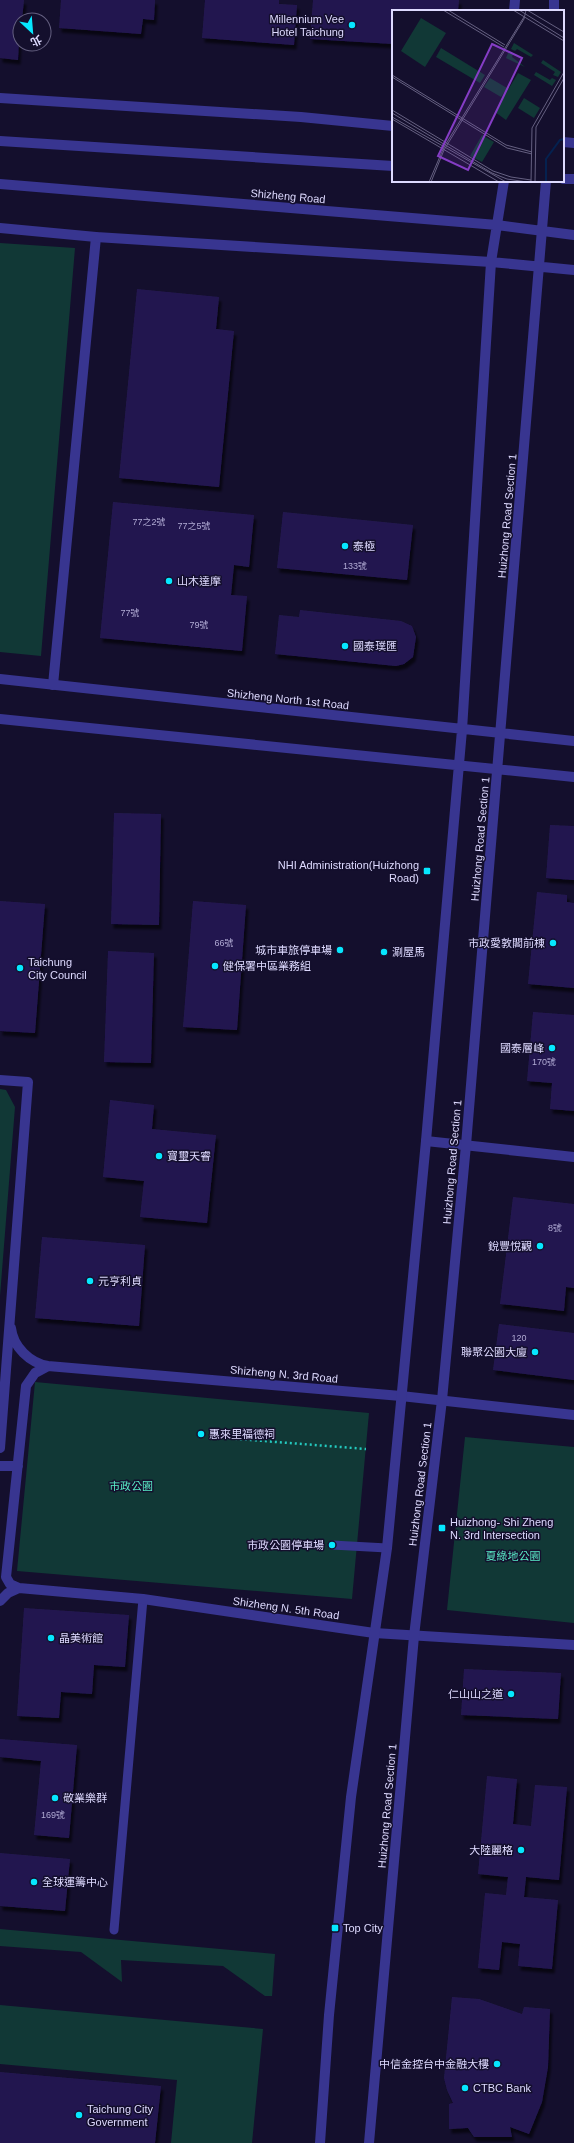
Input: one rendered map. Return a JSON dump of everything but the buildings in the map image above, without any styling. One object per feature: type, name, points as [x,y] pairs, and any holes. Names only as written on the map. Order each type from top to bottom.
[{"type":"street","points":[[514,10],[515,0]]},
{"type":"street","points":[[0,98],[301,117],[392,126]]},
{"type":"street","points":[[0,141],[392,166]]},
{"type":"street","points":[[564,142],[574,143]]},
{"type":"street","points":[[320,2143],[329,2015],[351,1797],[387,1548],[426,1141],[462,730],[491,262],[504,182]]},
{"type":"street","name":"Huizhong Road Section 1","points":[[369,2143],[414,1636],[442,1400],[466,1145],[546,182]]},
{"type":"street","name":"Shizheng Road","points":[[0,184],[497,225],[574,235]]},
{"type":"street","points":[[0,228],[96,237],[491,262],[574,270]]},
{"type":"street","points":[[53,685],[96,237]]},
{"type":"street","name":"Shizheng North 1st Road","points":[[0,679],[574,741]]},
{"type":"street","points":[[0,719],[574,777]]},
{"type":"street","points":[[0,1080],[28,1082],[11,1328],[0,1448]]},
{"type":"street","points":[[426,1141],[574,1157]]},
{"type":"street","name":"Shizheng N. 3rd Road","points":[[11,1328],[13,1338],[23,1352],[33,1361],[48,1366],[402,1396],[574,1415]]},
{"type":"street","points":[[18,1588],[10,1584],[6,1577],[26,1386],[35,1373],[48,1366]]},
{"type":"street","points":[[0,1466],[18,1466]]},
{"type":"street","points":[[0,1601],[8,1593],[18,1588]]},
{"type":"street","name":"Shizheng N. 5th Road","points":[[18,1588],[143,1599],[374,1633],[574,1645]]},
{"type":"lane","points":[[332,1545],[387,1548]]},
{"type":"lane","points":[[114,1930],[143,1599]]},
{"type":"path","points":[[225,1438],[366,1449]]},
{"type":"green space","points":[[0,243],[75,248],[41,656],[0,652]]},
{"type":"green space","points":[[0,1089],[6,1090],[15,1107],[0,1296]]},
{"type":"green space","name":"市政公園","points":[[35,1382],[369,1413],[352,1599],[17,1571]]},
{"type":"green space","name":"夏綠地公園","points":[[465,1437],[574,1447],[574,1623],[447,1610]]},
{"type":"green space","points":[[0,1929],[275,1954],[272,1996],[265,1996],[223,1966],[121,1960],[122,1982],[81,1952],[0,1946]]},
{"type":"green space","points":[[0,2005],[263,2029],[252,2143],[171,2143],[177,2080],[0,2064]]},
{"type":"place","name":"Millennium Vee Hotel Taichung","points":[[352,25]]},
{"type":"place","name":"泰極","points":[[345,546]]},
{"type":"place","name":"山木達摩","points":[[169,581]]},
{"type":"place","name":"國泰璞匯","points":[[345,646]]},
{"type":"place","name":"NHI Administration(Huizhong Road)","points":[[427,871]]},
{"type":"place","name":"市政愛敦閣前棟","points":[[553,943]]},
{"type":"place","name":"城市車旅停車場","points":[[340,950]]},
{"type":"place","name":"涮屋馬","points":[[384,952]]},
{"type":"place","name":"健保署中區業務組","points":[[215,966]]},
{"type":"place","name":"Taichung City Council","points":[[20,968]]},
{"type":"place","name":"國泰層峰","points":[[552,1048]]},
{"type":"place","name":"寶璽天睿","points":[[159,1156]]},
{"type":"place","name":"銳豐悅觀","points":[[540,1246]]},
{"type":"place","name":"元亨利貞","points":[[90,1281]]},
{"type":"place","name":"聯聚公園大廈","points":[[535,1352]]},
{"type":"place","name":"惠來里福德祠","points":[[201,1434]]},
{"type":"place","name":"Huizhong- Shi Zheng N. 3rd Intersection","points":[[442,1528]]},
{"type":"place","name":"市政公園停車場","points":[[332,1545]]},
{"type":"place","name":"晶美術館","points":[[51,1638]]},
{"type":"place","name":"仁山山之道","points":[[511,1694]]},
{"type":"place","name":"敬業樂群","points":[[55,1798]]},
{"type":"place","name":"大陸麗格","points":[[521,1850]]},
{"type":"place","name":"全球運籌中心","points":[[34,1882]]},
{"type":"place","name":"Top City","points":[[335,1928]]},
{"type":"place","name":"中信金控台中金融大樓","points":[[497,2064]]},
{"type":"place","name":"CTBC Bank","points":[[465,2088]]},
{"type":"place","name":"Taichung City Government","points":[[79,2115]]}]
